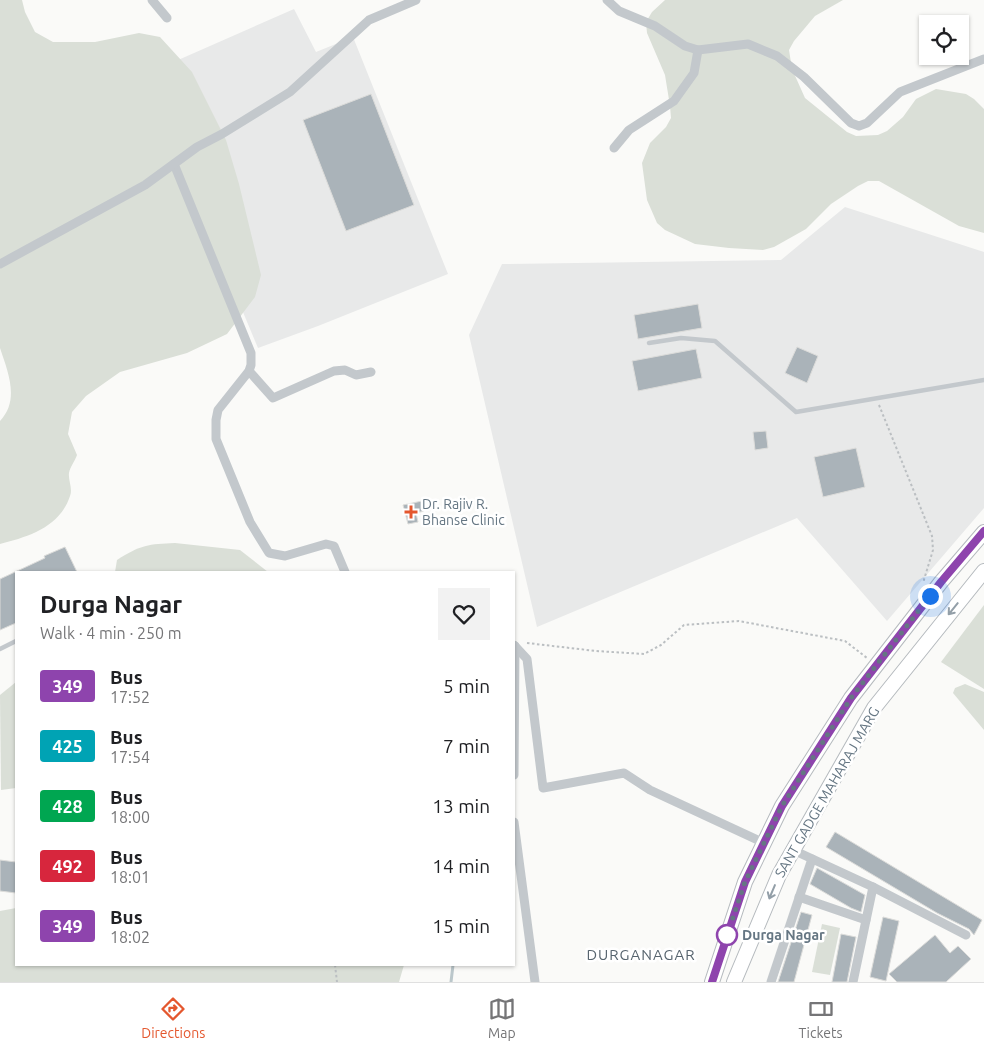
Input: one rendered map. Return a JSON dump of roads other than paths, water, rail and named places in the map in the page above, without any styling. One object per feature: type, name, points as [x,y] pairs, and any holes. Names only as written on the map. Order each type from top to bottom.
[{"type":"main road","points":[[712,982],[745,882],[782,806],[851,698],[941,582],[984,532]]},
{"type":"main road","name":"SANT GADGE MAHARAJ MARG","points":[[734,982],[779,875],[874,708],[984,571]]},
{"type":"street","points":[[152,0],[167,18]]},
{"type":"street","points":[[0,264],[145,186],[197,148],[290,92],[369,20],[416,0]]},
{"type":"street","points":[[607,0],[618,11],[655,26],[685,46],[698,50],[748,44],[763,49],[777,56],[804,77],[851,123],[860,126],[867,123],[900,92],[984,59]]},
{"type":"street","points":[[614,148],[629,130],[674,101],[694,73],[698,50]]},
{"type":"street","points":[[174,164],[251,353],[249,371],[218,410],[216,420],[216,439],[250,522],[269,553],[285,556],[326,544],[334,546],[344,571]]},
{"type":"street","points":[[249,371],[272,398],[334,371],[345,370],[356,375],[371,372]]},
{"type":"street","points":[[515,645],[527,659],[543,788],[624,773],[650,790],[764,843]]},
{"type":"street","points":[[515,830],[535,982]]},
{"type":"street","points":[[793,850],[874,887],[966,935]]},
{"type":"street","points":[[771,982],[812,859]]},
{"type":"street","points":[[853,982],[874,887]]},
{"type":"street","points":[[799,897],[866,920]]},
{"type":"lane","points":[[649,343],[680,338],[715,341],[796,412],[984,380]]},
{"type":"lane","points":[[0,649],[15,642]]},
{"type":"waterway","points":[[451,982],[453,966]]},
{"type":"place","name":"Dr. Rajiv R. Bhanse Clinic","points":[[411,512]]},
{"type":"place","name":"Durga Nagar","points":[[727,935]]},
{"type":"district","name":"DURGANAGAR","points":[[641,954]]}]
